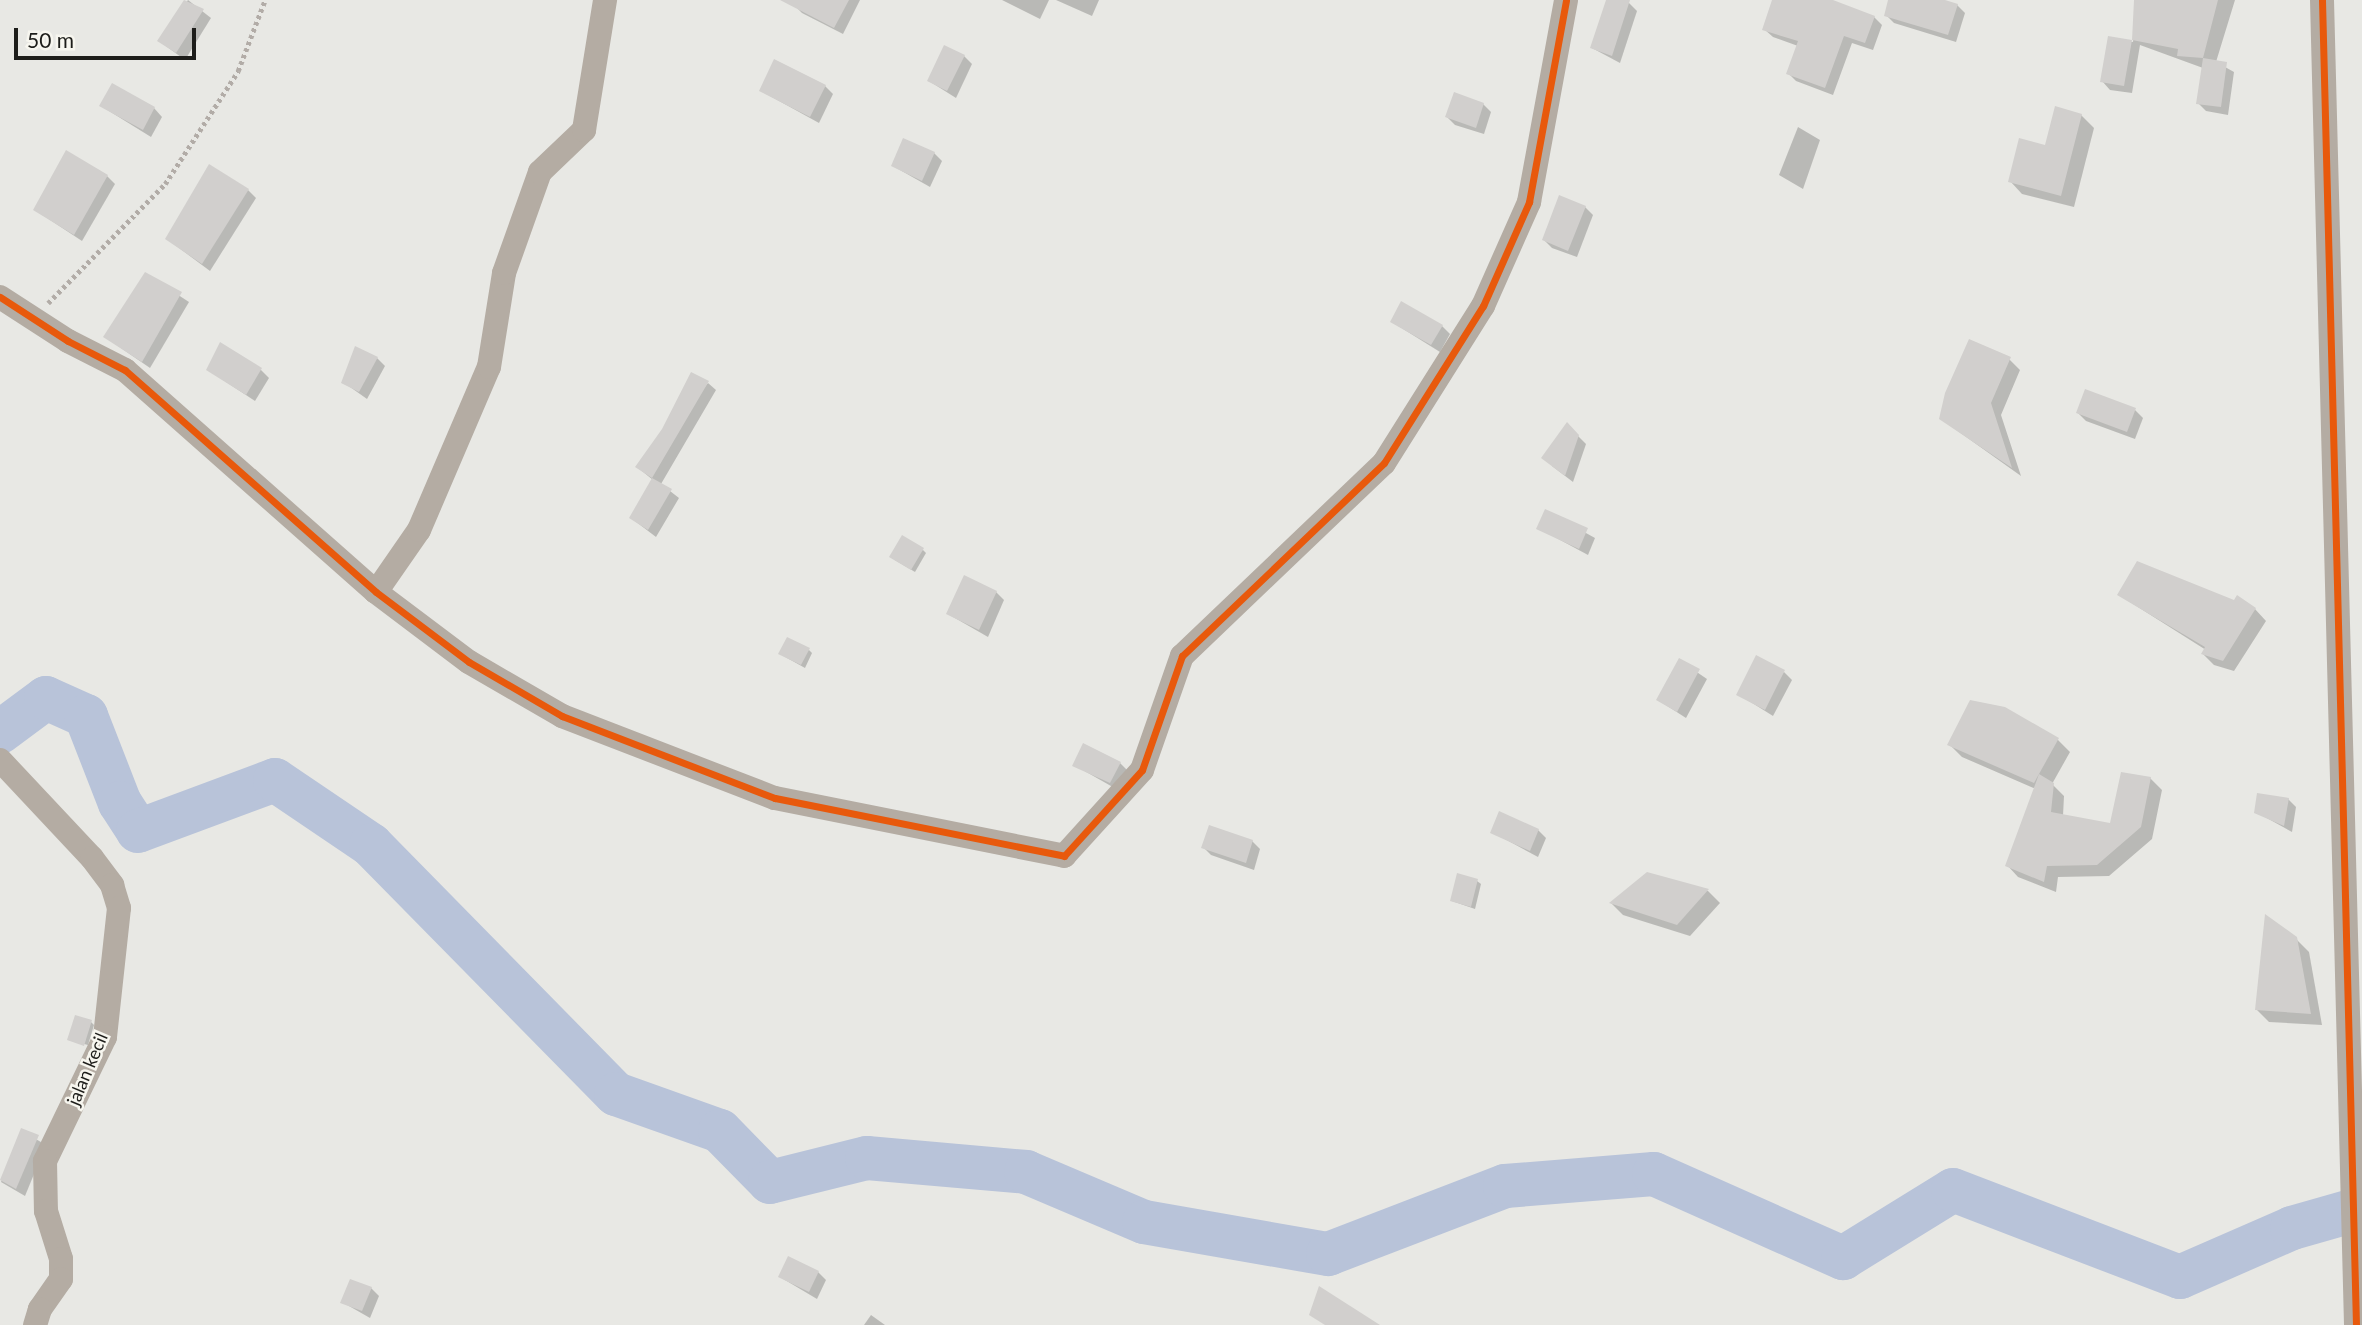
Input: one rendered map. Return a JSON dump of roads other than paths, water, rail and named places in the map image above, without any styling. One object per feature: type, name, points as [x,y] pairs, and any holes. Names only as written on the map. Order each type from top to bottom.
[{"type":"street","points":[[376,592],[419,530],[489,367],[504,273],[540,172],[584,130],[605,0]]},
{"type":"street","points":[[0,297],[68,341],[125,370],[376,592],[469,662],[587,726],[775,798],[1064,856],[1142,771],[1182,656],[1384,463],[1483,306],[1529,202],[1566,0]]},
{"type":"street","points":[[2322,0],[2356,1313]]},
{"type":"street","name":"jalan kecil","points":[[0,760],[112,885],[120,924],[105,1037],[46,1161],[46,1211],[61,1259],[61,1279],[40,1309],[35,1325]]},
{"type":"waterway","points":[[0,732],[46,698],[86,716],[120,803],[138,831],[275,780],[371,845],[616,1094],[720,1131],[770,1182],[867,1158],[1026,1172],[1144,1222],[1328,1254],[1505,1186],[1654,1174],[1843,1258],[1953,1190],[2180,1277],[2292,1228],[2362,1208]]}]
